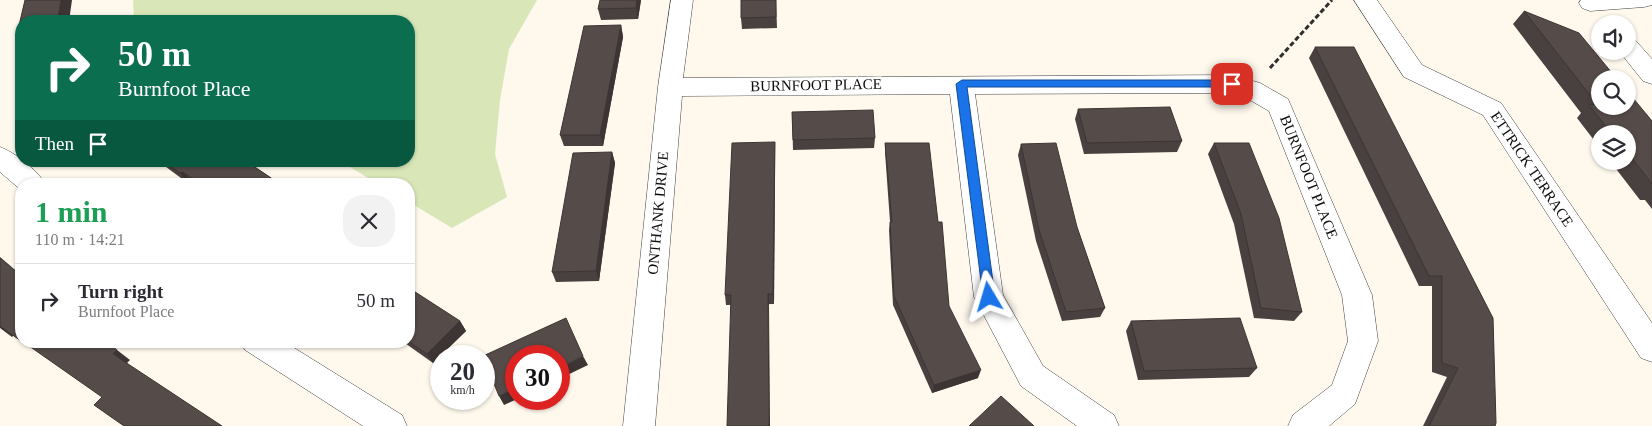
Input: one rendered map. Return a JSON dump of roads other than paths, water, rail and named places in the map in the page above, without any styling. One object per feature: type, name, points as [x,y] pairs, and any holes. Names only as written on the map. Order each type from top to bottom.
[{"type":"street","name":"ONTHANK DRIVE","points":[[639,426],[670,87],[682,0]]},
{"type":"street","name":"ETTRICK TERRACE","points":[[1365,0],[1413,71],[1492,109],[1652,348]]},
{"type":"street","points":[[1588,2],[1644,0]]},
{"type":"street","points":[[1588,2],[1600,15]]},
{"type":"street","points":[[1636,56],[1652,75]]},
{"type":"street","points":[[962,84],[989,297],[1032,376],[1103,426]]},
{"type":"street","name":"BURNFOOT PLACE","points":[[670,87],[1232,84],[1251,89],[1279,105],[1357,295],[1363,341],[1344,394],[1304,426]]},
{"type":"street","points":[[0,157],[25,178]]},
{"type":"street","points":[[267,348],[391,426]]}]
